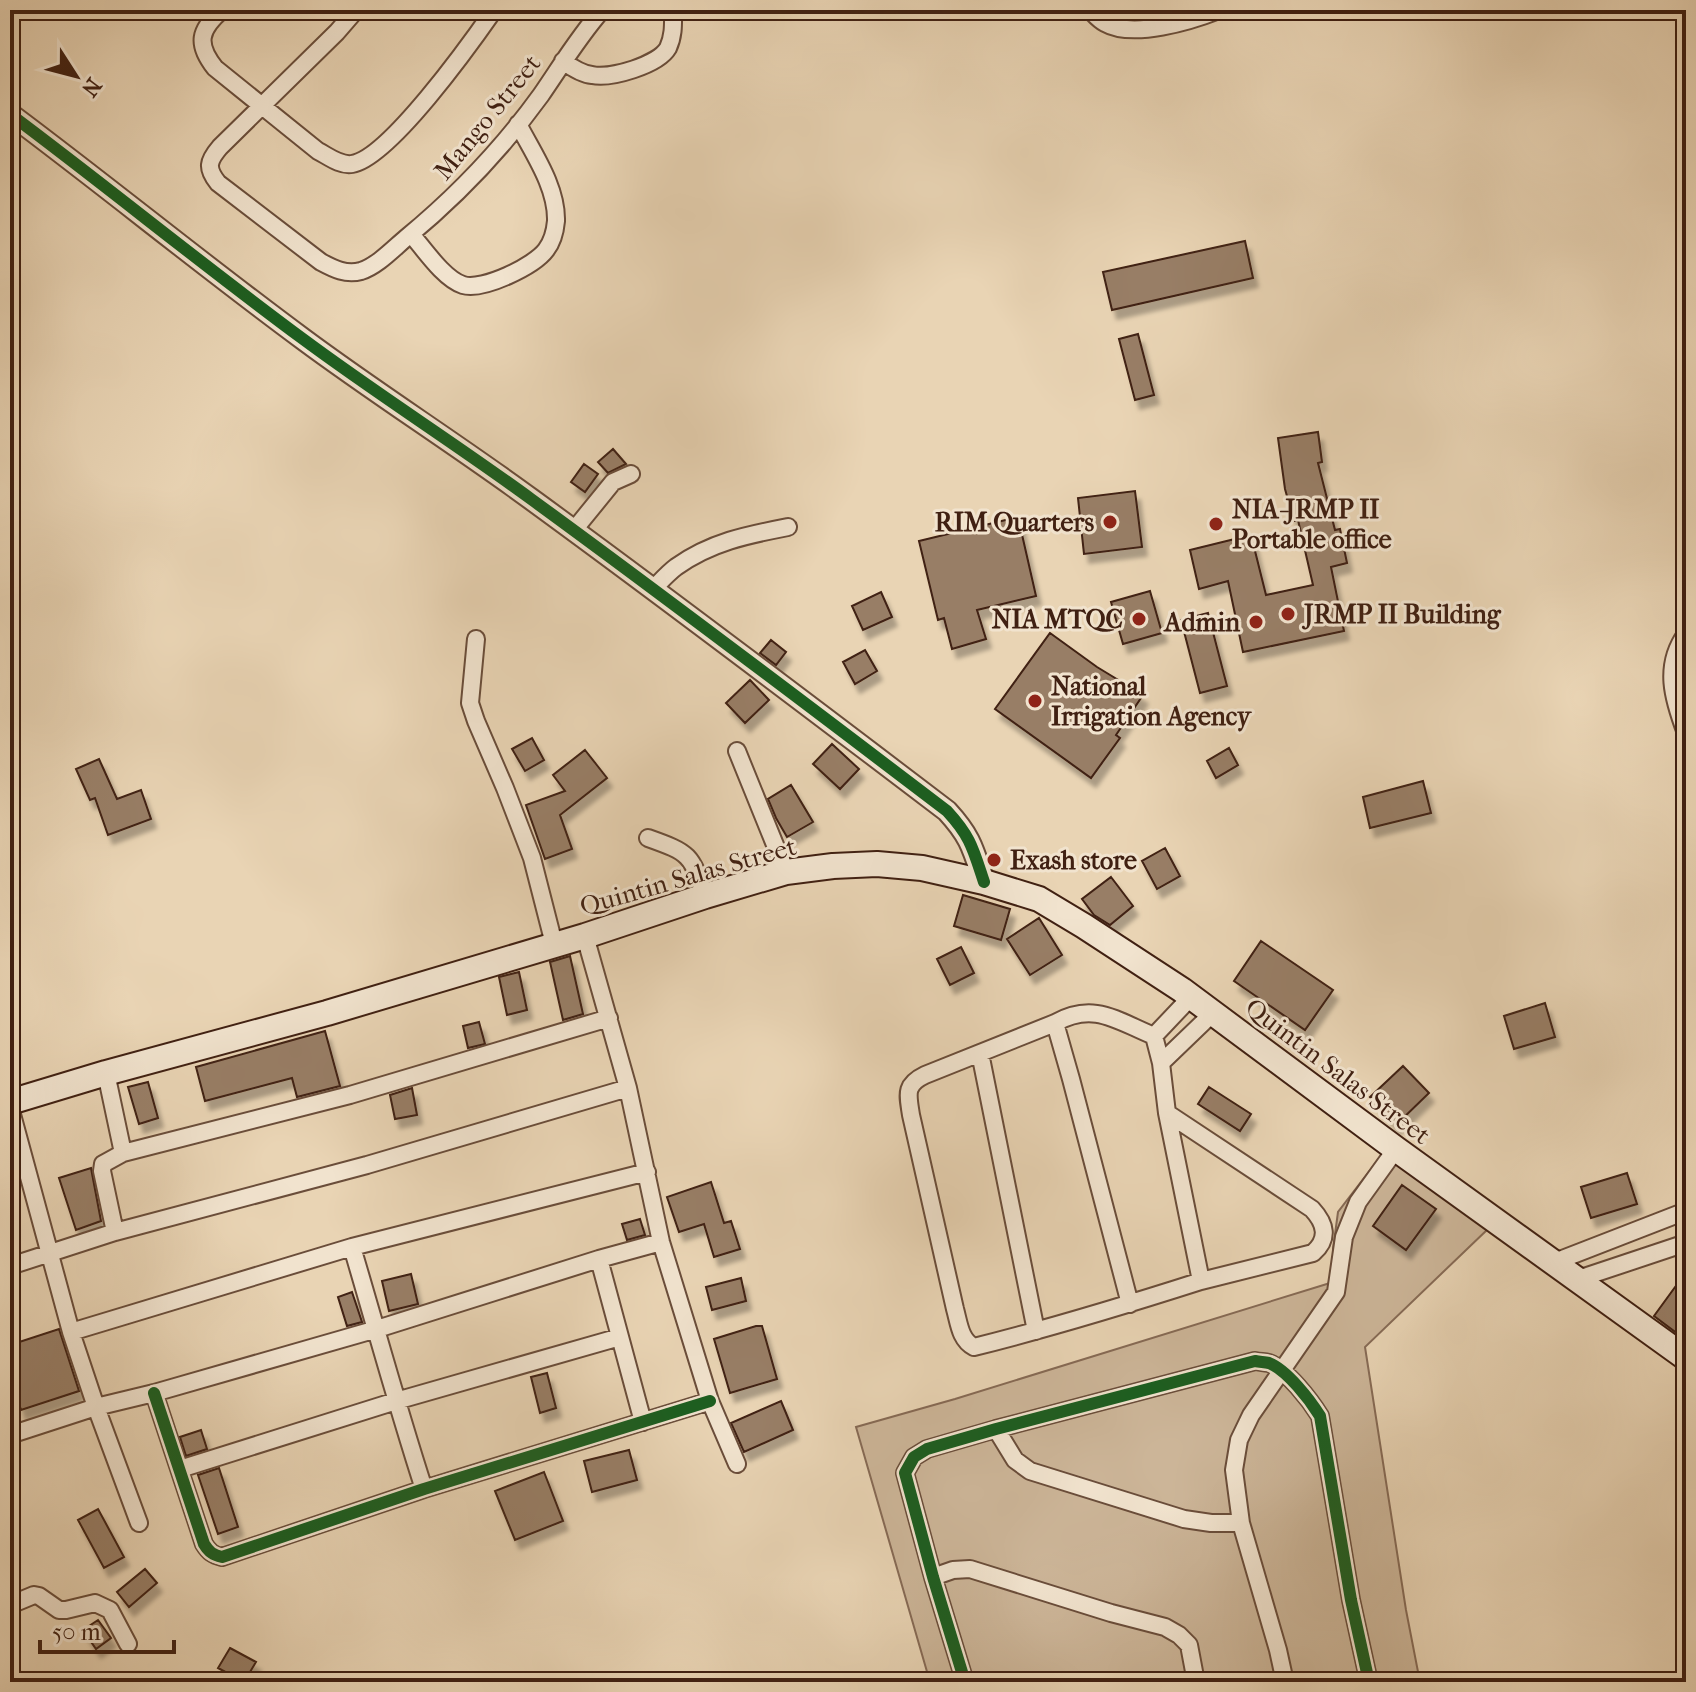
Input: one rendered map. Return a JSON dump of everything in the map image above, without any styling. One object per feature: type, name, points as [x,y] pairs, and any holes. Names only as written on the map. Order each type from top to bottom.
[{"type":"main road","name":"Quintin Salas Street","points":[[10,1105],[106,1073],[327,1013],[585,936],[786,872],[877,864],[922,868],[1039,899],[1084,926],[1191,997],[1686,1358]]},
{"type":"street","points":[[222,10],[207,23],[203,39],[203,53],[215,68],[318,151],[349,165],[366,159],[402,128],[469,46],[494,10]]},
{"type":"street","points":[[261,106],[356,10]]},
{"type":"street","name":"Mango Street","points":[[261,106],[213,155],[209,165],[211,174],[218,183],[321,262],[349,273],[364,271],[411,234],[482,168],[541,95],[602,10]]},
{"type":"street","points":[[563,61],[592,76],[613,75],[640,67],[666,51],[674,32],[673,10]]},
{"type":"street","points":[[1090,10],[1106,24],[1139,28],[1165,27],[1219,10]]},
{"type":"street","points":[[10,114],[300,337],[574,530],[947,811],[972,844],[984,882]]},
{"type":"street","points":[[411,234],[454,281],[474,287],[517,270],[535,260],[546,249],[554,235],[556,217],[551,192],[518,124]]},
{"type":"street","points":[[574,530],[606,488],[631,474]]},
{"type":"street","points":[[653,589],[675,568],[718,543],[788,527]]},
{"type":"street","points":[[1684,637],[1671,677],[1686,733]]},
{"type":"street","points":[[476,639],[470,703],[532,858],[554,944]]},
{"type":"street","points":[[737,751],[786,872]]},
{"type":"street","points":[[648,838],[683,851],[705,896]]},
{"type":"street","points":[[585,936],[628,1088],[661,1242],[710,1401],[737,1464]]},
{"type":"street","points":[[1154,1036],[1191,997]]},
{"type":"street","points":[[1154,1036],[1101,1014],[1084,1012],[925,1075],[912,1084],[908,1093],[911,1115],[955,1309],[964,1339],[969,1345],[974,1347],[1036,1331],[1201,1281],[1313,1253],[1321,1246],[1325,1236],[1323,1225],[1312,1209],[1167,1113]]},
{"type":"street","points":[[1161,1063],[1213,1013]]},
{"type":"street","points":[[115,1232],[102,1171],[103,1164],[123,1153],[350,1095],[609,1018]]},
{"type":"street","points":[[1055,1023],[1130,1304]]},
{"type":"street","points":[[1154,1036],[1201,1281]]},
{"type":"street","points":[[980,1053],[1036,1331]]},
{"type":"street","points":[[106,1073],[123,1153]]},
{"type":"street","points":[[10,1266],[115,1232],[367,1165],[628,1088]]},
{"type":"street","points":[[10,1105],[71,1332],[139,1523]]},
{"type":"street","points":[[1285,1682],[1241,1523],[1234,1470],[1239,1440],[1251,1415],[1336,1292],[1344,1237],[1358,1202],[1396,1149]]},
{"type":"street","points":[[71,1332],[352,1247],[647,1172]]},
{"type":"street","points":[[1552,1263],[1686,1211]]},
{"type":"street","points":[[10,1435],[96,1407],[377,1329],[661,1242]]},
{"type":"street","points":[[1578,1279],[1686,1243]]},
{"type":"street","points":[[352,1247],[424,1489]]},
{"type":"street","points":[[599,1259],[643,1422]]},
{"type":"street","points":[[180,1469],[396,1401],[620,1337]]},
{"type":"street","points":[[965,1682],[905,1473],[914,1457],[927,1449],[996,1429],[1255,1361],[1270,1364],[1281,1372],[1309,1397],[1320,1416],[1351,1600],[1369,1682]]},
{"type":"street","points":[[154,1393],[204,1544],[208,1551],[222,1557],[424,1489],[710,1401]]},
{"type":"street","points":[[996,1429],[1015,1460],[1030,1471],[1184,1519],[1241,1523]]},
{"type":"street","points":[[933,1577],[953,1570],[970,1569],[1165,1627],[1189,1645],[1196,1682]]},
{"type":"street","points":[[10,1605],[34,1595],[59,1610],[95,1603],[103,1605],[114,1616],[128,1644]]},
{"type":"shaded area","points":[[1384,1152],[1490,1227],[1365,1347],[1420,1682],[930,1682],[856,1427],[1343,1279],[1333,1249],[1338,1212]]},
{"type":"building","points":[[1245,241],[1253,278],[1112,310],[1103,272]]},
{"type":"building","points":[[1138,334],[1154,395],[1135,400],[1119,339]]},
{"type":"building","points":[[1318,432],[1322,462],[1318,463],[1335,530],[1340,529],[1347,563],[1331,567],[1344,631],[1243,652],[1228,581],[1199,589],[1190,550],[1251,535],[1266,595],[1313,585],[1298,520],[1294,521],[1285,489],[1278,438]]},
{"type":"building","points":[[613,449],[626,464],[608,473],[598,462]]},
{"type":"building","points":[[584,464],[598,474],[585,492],[571,482]]},
{"type":"building","name":"RIM Quarters","points":[[1135,491],[1142,547],[1084,554],[1078,498]]},
{"type":"building","points":[[1018,517],[1036,596],[977,610],[986,639],[952,649],[944,618],[938,620],[919,541]]},
{"type":"building","points":[[1150,591],[1162,633],[1123,644],[1111,602]]},
{"type":"building","points":[[881,592],[892,617],[863,630],[852,606]]},
{"type":"building","points":[[1208,613],[1227,686],[1200,693],[1181,620]]},
{"type":"building","name":"National Irrigation Agency","points":[[1050,633],[1143,695],[1116,735],[1120,738],[1091,778],[995,709]]},
{"type":"building","points":[[771,640],[786,652],[776,665],[760,653]]},
{"type":"building","points":[[865,650],[877,671],[855,684],[843,662]]},
{"type":"building","points":[[750,680],[769,700],[745,723],[726,703]]},
{"type":"building","points":[[532,738],[544,760],[525,771],[512,749]]},
{"type":"building","points":[[832,744],[859,769],[840,789],[813,764]]},
{"type":"building","points":[[1229,748],[1238,765],[1216,778],[1207,761]]},
{"type":"building","points":[[585,750],[607,778],[560,815],[572,849],[545,859],[526,805],[565,791],[553,775]]},
{"type":"building","points":[[99,759],[117,799],[141,790],[151,819],[108,835],[95,798],[90,800],[76,769]]},
{"type":"building","points":[[1423,781],[1431,813],[1370,828],[1363,797]]},
{"type":"building","points":[[791,785],[813,822],[787,837],[768,799]]},
{"type":"building","points":[[1165,848],[1180,876],[1157,889],[1142,861]]},
{"type":"building","points":[[1111,877],[1133,906],[1110,925],[1094,915],[1082,899]]},
{"type":"building","points":[[963,895],[1010,909],[1001,940],[954,926]]},
{"type":"building","points":[[1039,918],[1062,955],[1030,975],[1007,939]]},
{"type":"building","points":[[1261,941],[1333,990],[1305,1030],[1234,981]]},
{"type":"building","points":[[961,947],[974,973],[950,985],[937,959]]},
{"type":"building","points":[[570,956],[583,1014],[563,1020],[550,962]]},
{"type":"building","points":[[519,972],[527,1010],[507,1015],[499,977]]},
{"type":"building","points":[[1545,1003],[1555,1037],[1514,1049],[1504,1016]]},
{"type":"building","points":[[479,1022],[485,1044],[468,1048],[463,1026]]},
{"type":"building","points":[[325,1031],[340,1086],[297,1097],[292,1078],[205,1101],[196,1067]]},
{"type":"building","points":[[1403,1066],[1429,1093],[1396,1125],[1370,1097]]},
{"type":"building","points":[[148,1082],[158,1118],[139,1124],[128,1087]]},
{"type":"building","points":[[1209,1087],[1251,1114],[1240,1131],[1198,1104]]},
{"type":"building","points":[[412,1088],[417,1115],[395,1119],[390,1095]]},
{"type":"building","points":[[91,1168],[101,1221],[76,1230],[59,1178]]},
{"type":"building","points":[[1627,1173],[1637,1204],[1591,1218],[1581,1187]]},
{"type":"building","points":[[711,1182],[724,1223],[731,1221],[740,1249],[714,1257],[704,1224],[679,1232],[667,1197]]},
{"type":"building","points":[[1402,1185],[1436,1209],[1406,1250],[1373,1226]]},
{"type":"building","points":[[640,1219],[645,1235],[627,1240],[622,1224]]},
{"type":"building","points":[[1686,1272],[1686,1340],[1654,1316]]},
{"type":"building","points":[[411,1274],[418,1304],[389,1311],[382,1281]]},
{"type":"building","points":[[741,1278],[746,1301],[712,1310],[706,1287]]},
{"type":"building","points":[[352,1292],[362,1322],[347,1326],[338,1297]]},
{"type":"building","points":[[762,1326],[777,1379],[730,1393],[714,1339]]},
{"type":"building","points":[[59,1329],[79,1391],[21,1410],[10,1376],[10,1345]]},
{"type":"building","points":[[547,1373],[556,1408],[540,1413],[531,1377]]},
{"type":"building","points":[[781,1401],[793,1430],[744,1452],[731,1423]]},
{"type":"building","points":[[201,1430],[207,1449],[186,1456],[180,1437]]},
{"type":"building","points":[[629,1450],[637,1480],[592,1492],[584,1461]]},
{"type":"building","points":[[219,1468],[238,1527],[218,1534],[198,1475]]},
{"type":"building","points":[[544,1472],[563,1521],[515,1540],[495,1491]]},
{"type":"building","points":[[98,1509],[124,1557],[104,1568],[78,1520]]},
{"type":"building","points":[[145,1569],[157,1583],[129,1607],[117,1592]]},
{"type":"building","points":[[98,1620],[111,1638],[96,1649],[83,1630]]},
{"type":"building","points":[[230,1648],[256,1662],[244,1682],[218,1668]]},
{"type":"cycle path","points":[[10,114],[303,339],[583,537],[947,811],[970,844],[984,882]]},
{"type":"cycle path","points":[[965,1682],[905,1473],[914,1457],[927,1449],[996,1429],[1255,1361],[1269,1363],[1283,1372],[1320,1416],[1351,1600],[1369,1682]]},
{"type":"cycle path","points":[[154,1393],[204,1544],[212,1553],[222,1557],[424,1489],[710,1401]]},
{"type":"place","name":"RIM Quarters","points":[[1110,522]]},
{"type":"place","name":"NIA-JRMP II Portable office","points":[[1216,524]]},
{"type":"place","name":"JRMP II Building","points":[[1288,614]]},
{"type":"place","name":"NIA MTQC","points":[[1139,619]]},
{"type":"place","name":"Admin","points":[[1256,622]]},
{"type":"place","name":"National Irrigation Agency","points":[[1035,701]]},
{"type":"place","name":"Exash store","points":[[994,860]]}]
